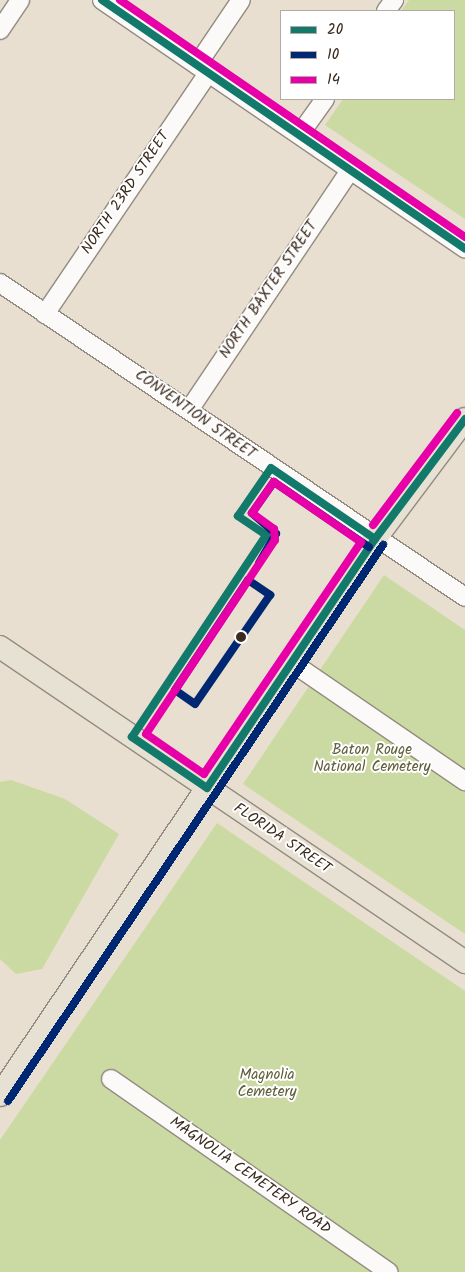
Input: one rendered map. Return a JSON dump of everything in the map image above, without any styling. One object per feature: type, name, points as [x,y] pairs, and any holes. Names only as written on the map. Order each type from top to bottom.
[{"type":"main road","points":[[0,1095],[375,539],[465,419]]},
{"type":"main road","name":"FLORIDA STREET","points":[[0,648],[465,962]]},
{"type":"street","points":[[0,30],[20,0]]},
{"type":"street","points":[[102,0],[465,249]]},
{"type":"street","name":"NORTH 23RD STREET","points":[[45,314],[202,69],[241,0]]},
{"type":"street","points":[[300,134],[324,100]]},
{"type":"street","name":"NORTH BAXTER STREET","points":[[188,410],[350,170]]},
{"type":"street","name":"CONVENTION STREET","points":[[0,283],[375,539],[465,597]]},
{"type":"street","points":[[291,662],[465,781]]},
{"type":"street","name":"MAGNOLIA CEMETERY ROAD","points":[[111,1079],[390,1272]]},
{"type":"green space","points":[[409,0],[465,0],[465,219],[325,125],[342,100],[455,100],[455,10],[402,10]]},
{"type":"green space","name":"Baton Rouge National Cemetery","points":[[384,575],[465,630],[465,934],[243,784]]},
{"type":"green space","points":[[11,780],[65,799],[119,834],[42,969],[16,974],[0,959],[0,782]]},
{"type":"green space","name":"Magnolia Cemetery","points":[[217,823],[465,991],[465,1272],[0,1272],[0,1140]]},
{"type":"transit line","name":"20","points":[[102,0],[465,249]]},
{"type":"transit line","name":"14","points":[[120,0],[465,237]]},
{"type":"transit line","name":"14","points":[[373,525],[457,413]]},
{"type":"transit line","name":"20","points":[[207,788],[375,539],[465,419]]},
{"type":"transit line","name":"20","points":[[207,788],[132,737],[266,535],[238,516],[271,468],[375,539]]},
{"type":"transit line","name":"10","points":[[259,563],[276,534],[252,513],[274,482],[369,547]]},
{"type":"transit line","name":"14","points":[[274,482],[361,542],[204,774],[146,734],[275,540],[274,529],[252,513],[274,482]]},
{"type":"transit line","name":"10","points":[[8,1101],[383,545]]},
{"type":"transit line","name":"10","points":[[248,580],[270,595],[195,704],[175,690],[248,580]]}]
